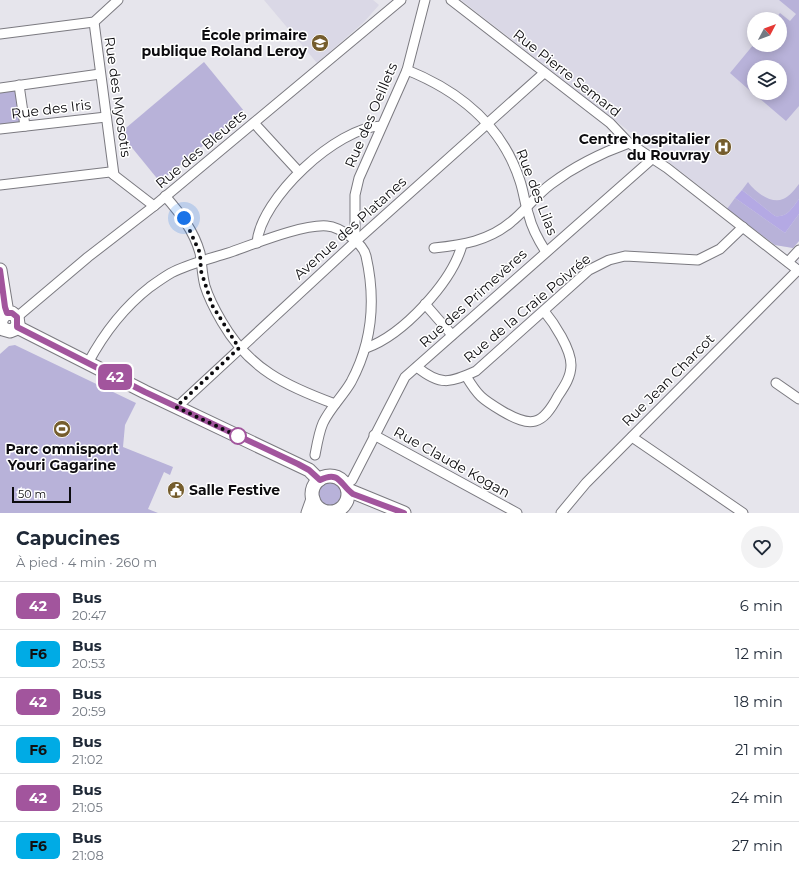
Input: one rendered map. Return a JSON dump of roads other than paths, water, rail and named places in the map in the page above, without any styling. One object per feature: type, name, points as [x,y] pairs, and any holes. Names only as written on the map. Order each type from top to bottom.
[{"type":"street","points":[[0,34],[94,22],[108,3],[118,0]]},
{"type":"street","name":"Rue des Bleuets","points":[[5,322],[154,206],[401,0]]},
{"type":"street","name":"Rue des Oeillets","points":[[355,242],[356,195],[358,184],[381,126],[407,70],[424,0]]},
{"type":"street","name":"Rue Pierre Semard","points":[[451,0],[610,123],[629,142],[667,168],[799,270]]},
{"type":"street","name":"Rue des Myosotis","points":[[94,22],[114,175]]},
{"type":"street","name":"Rue des Lilas","points":[[407,70],[448,89],[463,100],[486,123],[500,140],[512,159],[534,232],[546,252]]},
{"type":"street","name":"Avenue des Platanes","points":[[176,407],[486,123],[544,73]]},
{"type":"street","points":[[0,88],[100,74]]},
{"type":"street","points":[[19,85],[25,126]]},
{"type":"street","name":"Rue des Iris","points":[[0,129],[106,117]]},
{"type":"street","points":[[254,123],[299,172]]},
{"type":"street","points":[[257,243],[258,233],[272,205],[285,187],[299,172],[333,146],[352,134],[374,126],[381,126]]},
{"type":"street","points":[[434,248],[462,245],[482,239],[499,231],[510,223],[549,186],[564,175],[600,154],[629,142]]},
{"type":"street","name":"Rue des Primevères","points":[[346,488],[352,480],[405,377],[652,159]]},
{"type":"street","points":[[0,185],[110,172],[154,206]]},
{"type":"street","points":[[165,196],[179,211],[189,226],[200,253],[205,287],[212,305],[239,348],[266,371],[284,382],[305,393],[335,404]]},
{"type":"street","points":[[88,363],[114,321],[130,304],[151,286],[171,273],[257,243],[310,227],[328,226],[341,230],[366,254],[372,300],[366,348],[350,383],[323,423],[315,455]]},
{"type":"street","name":"Rue de la Craie Poivrée","points":[[417,367],[429,377],[443,382],[466,376],[476,371],[589,270],[609,260],[625,256],[698,260],[720,249],[743,227]]},
{"type":"street","points":[[366,348],[378,344],[398,329],[424,304],[453,267],[462,245]]},
{"type":"street","points":[[788,262],[799,250]]},
{"type":"street","points":[[0,270],[5,322],[176,407],[309,470],[320,480]]},
{"type":"street","name":"Rue Jean Charcot","points":[[561,513],[586,482],[799,270]]},
{"type":"street","points":[[424,304],[452,335]]},
{"type":"street","points":[[466,376],[482,399],[519,421],[531,422],[544,416],[550,410],[569,377],[571,366],[569,357],[554,324],[544,311]]},
{"type":"street","points":[[776,383],[799,399]]},
{"type":"street","name":"Rue Claude Kogan","points":[[374,435],[517,513]]},
{"type":"street","points":[[632,437],[743,513]]},
{"type":"street","points":[[308,513],[313,499],[314,486],[320,480],[330,476],[336,478],[346,488],[404,513]]},
{"type":"street","points":[[345,504],[346,488]]},
{"type":"street","points":[[313,499],[319,508],[328,513],[336,512],[345,504],[384,505]]},
{"type":"place","name":"École primaire publique Roland Leroy","points":[[320,43]]},
{"type":"place","name":"Centre hospitalier du Rouvray","points":[[723,147]]},
{"type":"place","name":"Parc omnisport Youri Gagarine","points":[[62,429]]},
{"type":"place","name":"Salle Festive","points":[[176,490]]}]
